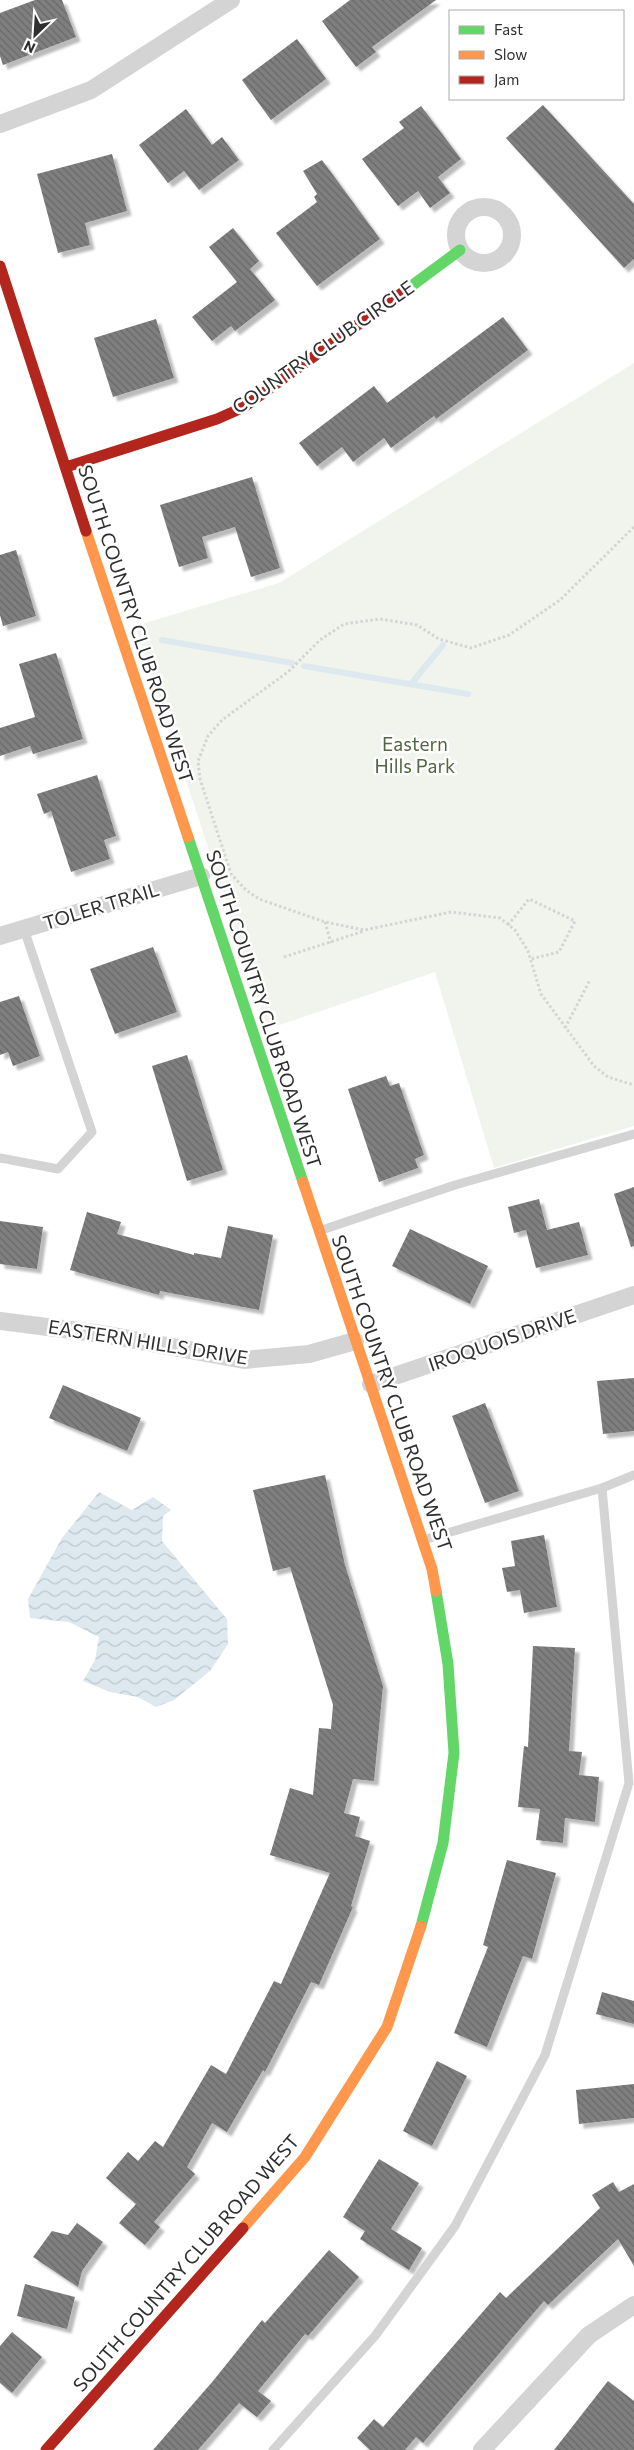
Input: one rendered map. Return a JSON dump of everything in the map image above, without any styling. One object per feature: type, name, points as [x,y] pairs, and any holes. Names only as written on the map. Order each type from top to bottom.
[{"type":"street","points":[[0,124],[91,90],[231,0]]},
{"type":"street","name":"COUNTRY CLUB CIRCLE","points":[[66,467],[217,419],[244,407],[460,250]]},
{"type":"street","name":"SOUTH COUNTRY CLUB ROAD WEST","points":[[0,266],[432,1569],[448,1664],[454,1753],[443,1843],[421,1925],[387,2027],[305,2157],[174,2308],[46,2450]]},
{"type":"street","name":"TOLER TRAIL","points":[[0,936],[201,876]]},
{"type":"street","name":"IROQUOIS DRIVE","points":[[371,1384],[634,1295]]},
{"type":"street","name":"EASTERN HILLS DRIVE","points":[[0,1321],[102,1334],[244,1360],[309,1354],[355,1341]]},
{"type":"street","points":[[482,2450],[589,2335],[634,2304]]},
{"type":"lane","points":[[0,1158],[58,1169],[92,1132],[24,929]]},
{"type":"lane","points":[[319,1231],[446,1188],[634,1134]]},
{"type":"lane","points":[[423,1540],[602,1488],[634,1475]]},
{"type":"lane","points":[[273,2450],[375,2336],[454,2226],[545,2055],[629,1783],[602,1488]]},
{"type":"path","points":[[364,930],[325,922],[259,899],[231,874],[200,779],[198,761],[208,736],[222,720],[288,672],[320,640],[344,624],[380,618],[416,625],[439,639],[471,648],[509,635],[560,600],[634,527]]},
{"type":"path","points":[[508,925],[529,899],[576,922],[560,952],[531,959]]},
{"type":"path","points":[[284,958],[364,930],[451,912],[500,918],[515,930],[531,959],[541,994],[564,1028],[594,1066],[608,1077],[634,1085]]},
{"type":"path","points":[[325,922],[331,942]]},
{"type":"path","points":[[564,1028],[590,980]]},
{"type":"green space","name":"Eastern Hills Park","points":[[634,363],[634,1126],[494,1168],[435,972],[268,1029],[135,626],[279,583]]},
{"type":"water","points":[[99,1492],[132,1510],[153,1497],[171,1510],[163,1516],[162,1541],[227,1619],[228,1644],[210,1671],[174,1700],[156,1707],[138,1697],[110,1692],[83,1681],[95,1660],[99,1637],[69,1622],[30,1618],[28,1599],[62,1538]]},
{"type":"building","points":[[35,0],[62,0],[76,37],[3,65],[0,56],[0,13]]},
{"type":"building","points":[[350,0],[436,0],[372,47],[376,52],[356,67],[322,21]]},
{"type":"building","points":[[297,39],[326,79],[271,120],[242,80]]},
{"type":"building","points":[[543,105],[634,204],[634,259],[624,268],[506,138]]},
{"type":"building","points":[[421,106],[461,159],[438,177],[450,193],[430,208],[418,191],[398,206],[362,159],[404,128],[399,122]]},
{"type":"building","points":[[186,109],[212,145],[222,137],[239,160],[199,190],[184,171],[168,183],[139,145]]},
{"type":"building","points":[[112,154],[127,211],[85,223],[90,245],[58,253],[37,174]]},
{"type":"building","points":[[322,160],[380,239],[317,286],[276,233],[317,202],[314,197],[317,194],[303,171]]},
{"type":"building","points":[[233,228],[259,261],[250,269],[275,300],[235,331],[231,326],[212,341],[192,317],[237,282],[209,247]]},
{"type":"building","points":[[503,317],[528,350],[436,419],[434,416],[391,448],[384,438],[353,462],[342,447],[317,466],[299,443],[374,386],[387,403]]},
{"type":"building","points":[[156,319],[174,378],[113,397],[94,338]]},
{"type":"building","points":[[252,477],[280,568],[251,577],[235,527],[202,537],[208,558],[179,567],[160,505]]},
{"type":"building","points":[[16,550],[36,616],[3,626],[0,615],[0,555]]},
{"type":"building","points":[[56,653],[83,739],[33,754],[30,746],[0,756],[0,728],[35,717],[19,664]]},
{"type":"building","points":[[97,775],[116,836],[104,840],[110,859],[71,872],[51,811],[44,814],[37,794]]},
{"type":"building","points":[[153,947],[177,1012],[115,1034],[90,969]]},
{"type":"building","points":[[19,996],[40,1056],[13,1066],[8,1052],[0,1055],[0,1002]]},
{"type":"building","points":[[187,1055],[223,1170],[187,1181],[152,1066]]},
{"type":"building","points":[[386,1076],[390,1086],[399,1083],[424,1155],[415,1159],[418,1168],[379,1182],[348,1089]]},
{"type":"building","points":[[634,1187],[634,1246],[631,1247],[614,1194]]},
{"type":"building","points":[[539,1199],[547,1230],[579,1222],[588,1255],[536,1268],[526,1230],[514,1233],[508,1207]]},
{"type":"building","points":[[87,1212],[121,1222],[117,1234],[194,1255],[194,1253],[221,1258],[228,1226],[273,1235],[259,1310],[160,1291],[159,1295],[70,1270]]},
{"type":"building","points":[[0,1221],[43,1227],[37,1269],[0,1264]]},
{"type":"building","points":[[410,1229],[488,1266],[470,1304],[392,1266]]},
{"type":"building","points":[[634,1378],[634,1431],[603,1434],[597,1381]]},
{"type":"building","points":[[63,1385],[141,1418],[127,1451],[49,1418]]},
{"type":"building","points":[[485,1403],[519,1491],[485,1503],[452,1416]]},
{"type":"building","points":[[325,1475],[345,1565],[383,1686],[374,1781],[353,1779],[344,1813],[360,1817],[355,1836],[370,1841],[351,1906],[353,1907],[319,1985],[311,1982],[265,2072],[263,2070],[227,2132],[212,2123],[187,2167],[195,2174],[154,2222],[160,2227],[145,2245],[119,2223],[136,2204],[106,2178],[128,2152],[138,2161],[155,2141],[163,2147],[211,2065],[226,2074],[274,1981],[281,1984],[330,1873],[270,1855],[290,1788],[313,1795],[319,1728],[331,1729],[333,1705],[290,1567],[273,1571],[253,1490]]},
{"type":"building","points":[[544,1535],[557,1607],[524,1613],[520,1590],[507,1592],[502,1568],[515,1566],[511,1541]]},
{"type":"building","points":[[533,1646],[575,1648],[569,1751],[582,1752],[579,1775],[599,1777],[595,1822],[565,1818],[563,1843],[536,1840],[540,1809],[518,1807],[524,1746],[528,1747]]},
{"type":"building","points":[[507,1860],[556,1873],[532,1959],[523,1956],[487,2047],[454,2033],[488,1947],[483,1945]]},
{"type":"building","points":[[602,1992],[634,2001],[634,2024],[596,2014]]},
{"type":"building","points":[[437,2061],[467,2076],[432,2146],[403,2131]]},
{"type":"building","points":[[634,2084],[634,2118],[579,2124],[576,2090]]},
{"type":"building","points":[[379,2159],[419,2183],[391,2229],[422,2248],[409,2270],[360,2239],[365,2231],[343,2217]]},
{"type":"building","points":[[613,2182],[619,2192],[634,2184],[634,2266],[618,2239],[548,2305],[544,2301],[423,2443],[416,2437],[405,2450],[370,2450],[357,2438],[374,2419],[383,2427],[500,2292],[506,2298],[600,2208],[592,2195]]},
{"type":"building","points":[[77,2223],[103,2242],[82,2271],[78,2287],[33,2257],[52,2231],[68,2235]]},
{"type":"building","points":[[329,2250],[359,2277],[308,2336],[305,2334],[258,2391],[271,2401],[257,2417],[239,2403],[198,2450],[153,2450],[213,2381],[262,2320],[265,2323]]},
{"type":"building","points":[[25,2284],[75,2297],[67,2329],[17,2316]]},
{"type":"building","points":[[12,2332],[42,2357],[12,2393],[0,2383],[0,2346]]},
{"type":"building","points":[[608,2381],[634,2401],[634,2450],[554,2450]]},
{"type":"waterway","points":[[162,640],[292,663]]},
{"type":"waterway","points":[[411,684],[443,645]]},
{"type":"waterway","points":[[304,666],[468,694]]},
{"type":"traffic: fast","points":[[406,290],[460,250]]},
{"type":"traffic: fast","points":[[188,837],[303,1182]]},
{"type":"traffic: fast","points":[[421,1926],[443,1843],[454,1753],[448,1664],[436,1591]]},
{"type":"traffic: slow","points":[[86,531],[188,837]]},
{"type":"traffic: slow","points":[[303,1182],[432,1569],[436,1591]]},
{"type":"traffic: slow","points":[[243,2228],[305,2157],[387,2027],[421,1926]]},
{"type":"traffic: jam","points":[[0,266],[86,531]]},
{"type":"traffic: jam","points":[[66,467],[217,419],[244,407],[406,290]]},
{"type":"traffic: jam","points":[[46,2450],[243,2228]]}]
